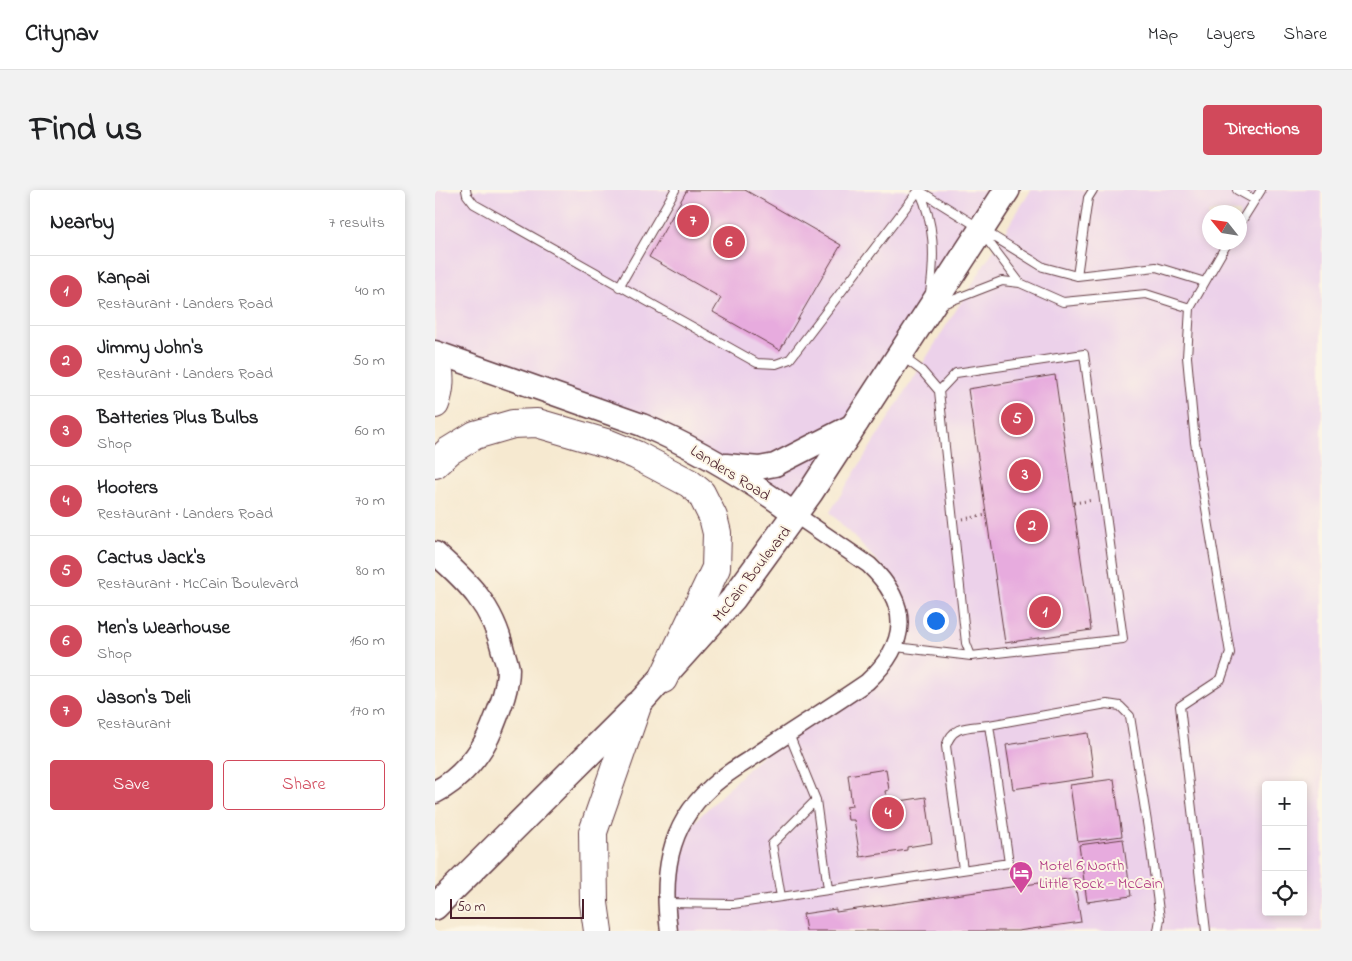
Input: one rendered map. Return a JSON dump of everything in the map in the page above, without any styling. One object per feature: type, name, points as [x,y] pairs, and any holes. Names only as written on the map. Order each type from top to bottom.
[{"type":"highway","points":[[435,360],[438,365],[440,390],[435,404]]},
{"type":"highway","points":[[435,464],[449,450],[475,435],[513,424],[537,423],[609,444],[636,455],[689,483],[701,493],[713,517],[717,533],[716,568],[663,679]]},
{"type":"highway","points":[[598,931],[594,902],[593,832],[637,706]]},
{"type":"main road","name":"McCain Boulevard","points":[[435,908],[637,706],[733,599],[796,515],[857,423],[979,229],[1007,190]]},
{"type":"main road","name":"Landers Road","points":[[435,352],[642,425],[676,439],[722,465],[796,515]]},
{"type":"main road","points":[[722,465],[759,468],[775,465],[857,423]]},
{"type":"main road","points":[[435,553],[464,579],[486,605],[500,636],[508,669],[503,701],[486,743],[467,767],[435,792]]},
{"type":"street","name":"Landers Road","points":[[669,931],[665,903],[668,859],[680,826],[695,804],[716,782],[867,682],[884,666],[896,647],[899,624],[897,606],[879,574],[869,565],[796,515]]},
{"type":"lane","points":[[466,190],[474,204],[757,364],[776,364],[790,359],[919,190]]},
{"type":"lane","points":[[619,287],[675,190]]},
{"type":"lane","points":[[919,190],[1043,267],[1077,276],[1156,267],[1205,282]]},
{"type":"lane","points":[[919,190],[933,236],[935,261],[928,310],[1002,281],[1020,282],[1063,302],[1146,294],[1190,308]]},
{"type":"lane","points":[[1077,276],[1087,198],[1093,190]]},
{"type":"lane","points":[[1237,190],[1255,200]]},
{"type":"lane","points":[[1247,212],[1261,190]]},
{"type":"lane","points":[[979,229],[1020,282]]},
{"type":"lane","points":[[1206,931],[1180,706],[1221,679],[1230,653],[1195,442],[1187,357],[1190,308],[1223,250]]},
{"type":"lane","points":[[896,647],[971,656],[1123,639],[1084,354],[956,373],[939,391]]},
{"type":"lane","points":[[900,355],[922,371],[939,391],[966,643],[971,656]]},
{"type":"lane","points":[[963,869],[945,746],[955,730],[1107,704],[1120,706],[1130,716],[1150,841],[1160,919],[1159,931]]},
{"type":"lane","points":[[665,903],[733,904],[1009,863],[989,725]]},
{"type":"lane","points":[[789,734],[816,800],[828,889]]},
{"type":"lane","points":[[781,897],[772,844],[816,800]]},
{"type":"path","points":[[1074,503],[1104,498]]},
{"type":"path","points":[[953,520],[987,515]]},
{"type":"shaded area","points":[[435,190],[994,190],[788,509],[642,425],[435,352]]},
{"type":"shaded area","points":[[1031,190],[1322,190],[1322,931],[678,931],[673,843],[775,742],[887,676],[904,611],[889,574],[830,512]]},
{"type":"building","points":[[687,190],[745,190],[841,245],[780,350],[713,312],[721,298],[649,257]]},
{"type":"building","points":[[1055,375],[1091,630],[1005,643],[968,389]]},
{"type":"building","points":[[1088,733],[1094,777],[1013,789],[1006,745]]},
{"type":"building","points":[[886,769],[889,790],[885,791],[887,803],[926,797],[932,843],[907,847],[907,850],[860,857],[854,820],[848,820],[846,807],[852,806],[848,775]]},
{"type":"building","name":"Motel 6 North Little Rock - McCain","points":[[1114,779],[1122,836],[1078,842],[1070,785]]},
{"type":"building","name":"Motel 6 North Little Rock - McCain","points":[[1123,839],[1131,896],[1087,902],[1079,845]]},
{"type":"building","name":"Motel 6 North Little Rock - McCain","points":[[1074,878],[1081,922],[1018,931],[806,931],[803,914],[836,909],[836,912]]},
{"type":"place","name":"Jason's Deli","points":[[693,221]]},
{"type":"place","name":"Men's Wearhouse","points":[[729,242]]},
{"type":"place","name":"Cactus Jack's","points":[[1017,419]]},
{"type":"place","name":"Batteries Plus Bulbs","points":[[1025,475]]},
{"type":"place","name":"Jimmy John's","points":[[1032,526]]},
{"type":"place","name":"Kanpai","points":[[1045,612]]},
{"type":"place","name":"Hooters","points":[[888,813]]},
{"type":"place","name":"Motel 6 North Little Rock - McCain","points":[[1021,894]]}]
